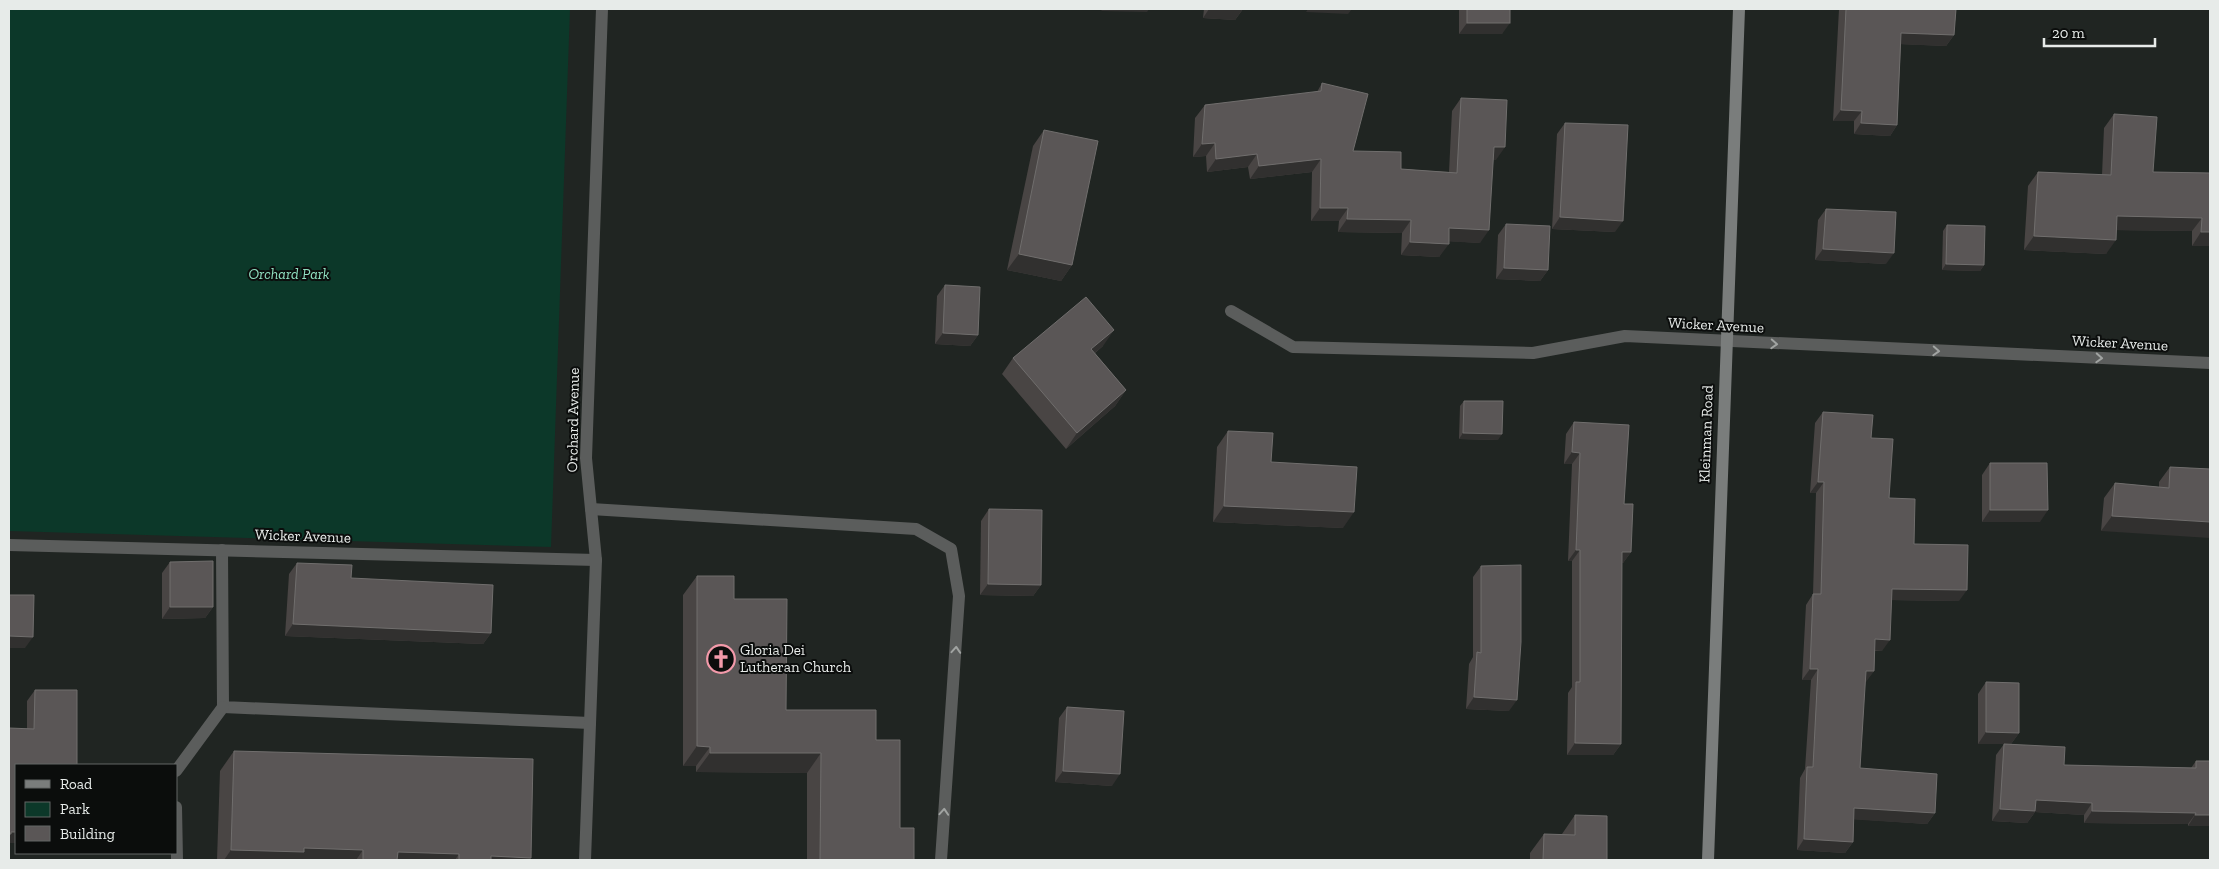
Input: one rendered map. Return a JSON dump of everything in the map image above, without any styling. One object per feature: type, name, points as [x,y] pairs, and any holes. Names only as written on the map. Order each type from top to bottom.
[{"type":"street","name":"Orchard Avenue","points":[[585,860],[596,560],[586,458],[602,9]]},
{"type":"street","name":"Kleinman Road","points":[[1708,860],[1725,342],[1739,9]]},
{"type":"street","name":"Wicker Avenue","points":[[1231,311],[1293,347],[1532,354],[1625,336],[2210,363]]},
{"type":"street","points":[[591,509],[916,530],[951,549],[959,596],[941,860]]},
{"type":"street","name":"Wicker Avenue","points":[[9,545],[596,560]]},
{"type":"street","points":[[178,767],[223,706],[222,550]]},
{"type":"street","points":[[223,706],[590,723]]},
{"type":"green space","name":"Orchard Park","points":[[9,9],[570,9],[551,547],[9,531]]},
{"type":"building","points":[[1467,9],[1510,9],[1510,23],[1467,23]]},
{"type":"building","points":[[1846,9],[1956,9],[1954,35],[1901,33],[1897,125],[1861,123],[1862,111],[1841,110]]},
{"type":"building","points":[[1322,83],[1368,94],[1353,151],[1401,152],[1401,169],[1457,173],[1461,98],[1507,100],[1505,147],[1494,147],[1489,230],[1449,228],[1449,244],[1410,242],[1411,220],[1347,219],[1348,208],[1320,208],[1321,159],[1259,166],[1257,154],[1216,159],[1215,143],[1202,144],[1205,105],[1321,91]]},
{"type":"building","points":[[2114,114],[2157,117],[2153,172],[2210,173],[2210,232],[2201,232],[2202,218],[2117,216],[2116,240],[2034,236],[2038,172],[2111,175]]},
{"type":"building","points":[[1565,123],[1628,125],[1623,221],[1560,217]]},
{"type":"building","points":[[1044,130],[1098,141],[1072,265],[1019,254]]},
{"type":"building","points":[[1826,209],[1896,212],[1894,253],[1823,249]]},
{"type":"building","points":[[1506,224],[1550,226],[1548,270],[1504,268]]},
{"type":"building","points":[[1947,225],[1985,226],[1984,265],[1946,264]]},
{"type":"building","points":[[945,285],[980,287],[978,335],[943,333]]},
{"type":"building","points":[[1086,297],[1114,330],[1091,349],[1126,390],[1077,433],[1013,358]]},
{"type":"building","points":[[1464,401],[1503,401],[1502,434],[1463,433]]},
{"type":"building","points":[[1823,412],[1873,415],[1871,438],[1893,439],[1889,498],[1915,499],[1914,544],[1968,545],[1967,590],[1892,589],[1890,640],[1875,639],[1874,671],[1866,671],[1860,768],[1937,774],[1935,813],[1854,808],[1853,842],[1804,839],[1807,767],[1813,767],[1818,669],[1810,669],[1813,594],[1821,594],[1824,482],[1818,482]]},
{"type":"building","points":[[1574,422],[1629,425],[1624,504],[1633,504],[1631,552],[1622,552],[1621,744],[1575,743],[1576,682],[1580,682],[1580,550],[1576,550],[1580,453],[1572,452]]},
{"type":"building","points":[[1228,431],[1273,433],[1271,462],[1357,467],[1354,512],[1224,506]]},
{"type":"building","points":[[1990,463],[2047,463],[2048,510],[1990,510]]},
{"type":"building","points":[[2170,467],[2210,469],[2210,522],[2112,516],[2115,483],[2169,488]]},
{"type":"building","points":[[989,509],[1042,510],[1041,585],[988,584]]},
{"type":"building","points":[[213,561],[213,607],[170,607],[170,562]]},
{"type":"building","points":[[297,563],[352,565],[351,578],[493,585],[491,633],[293,624]]},
{"type":"building","points":[[1521,565],[1521,642],[1517,700],[1474,697],[1477,652],[1481,653],[1481,566]]},
{"type":"building","points":[[697,576],[734,576],[734,599],[787,599],[786,710],[876,710],[876,740],[900,740],[900,828],[914,828],[914,860],[820,860],[821,753],[710,753],[710,747],[697,746]]},
{"type":"building","points":[[9,595],[34,595],[33,637],[9,636]]},
{"type":"building","points":[[1986,682],[2019,683],[2019,733],[1986,732]]},
{"type":"building","points":[[35,690],[77,690],[77,764],[15,764],[15,832],[9,834],[9,728],[34,729]]},
{"type":"building","points":[[1067,707],[1124,711],[1120,774],[1063,771]]},
{"type":"building","points":[[2004,744],[2065,747],[2064,765],[2196,768],[2196,761],[2210,761],[2210,815],[2195,815],[2196,813],[2092,811],[2092,803],[2036,800],[2035,811],[2000,809]]},
{"type":"building","points":[[234,751],[533,759],[531,858],[491,856],[491,860],[459,860],[459,854],[398,852],[397,860],[363,860],[363,850],[304,848],[304,852],[231,850]]},
{"type":"building","points":[[1575,815],[1607,816],[1607,860],[1543,860],[1544,834],[1575,835]]},
{"type":"place","name":"Gloria Dei Lutheran Church","points":[[721,659]]}]
